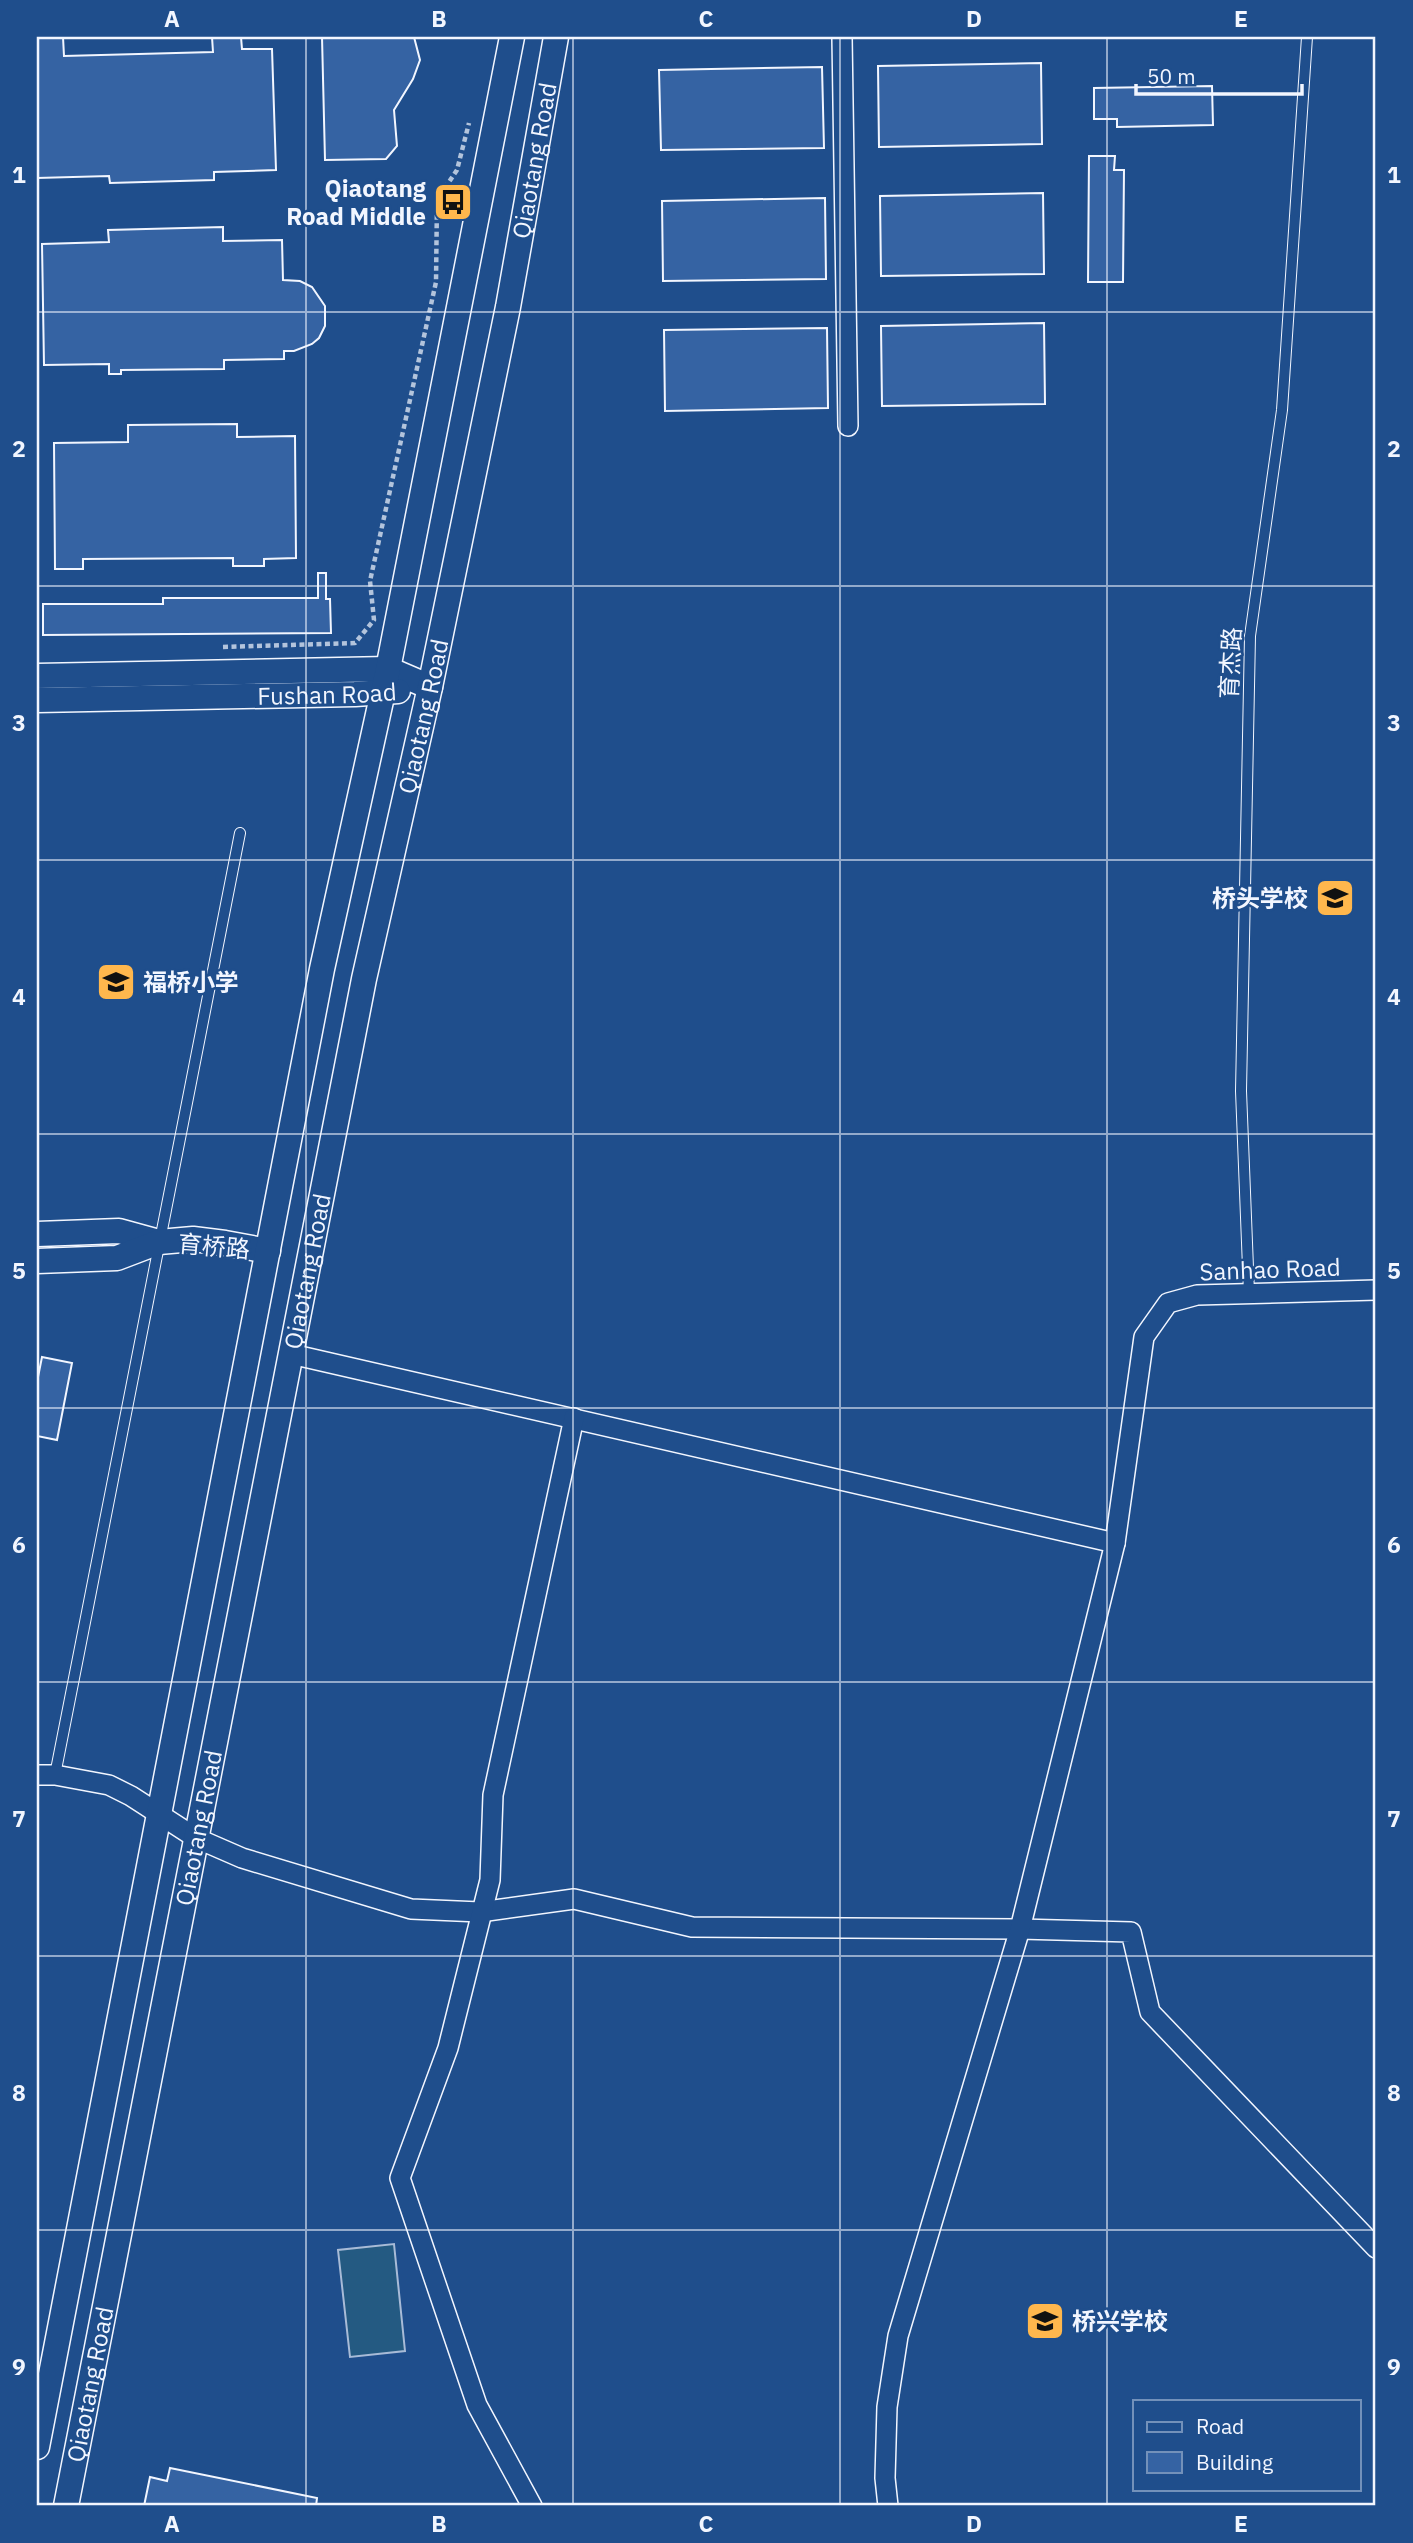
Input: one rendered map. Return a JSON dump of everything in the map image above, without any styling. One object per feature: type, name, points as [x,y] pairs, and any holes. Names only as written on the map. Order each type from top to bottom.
[{"type":"street","name":"Qiaotang Road","points":[[37,2447],[322,969],[386,681],[512,37]]},
{"type":"street","name":"Qiaotang Road","points":[[66,2506],[364,979],[430,687],[508,307],[556,37]]},
{"type":"street","points":[[842,37],[848,426]]},
{"type":"street","name":"Fushan Road","points":[[37,676],[386,681],[430,687]]},
{"type":"street","name":"Fushan Road","points":[[37,700],[386,681]]},
{"type":"street","name":"育桥路","points":[[37,1234],[119,1231],[159,1242]]},
{"type":"street","name":"育桥路","points":[[37,1261],[117,1258],[159,1242],[193,1239],[268,1251]]},
{"type":"street","name":"Sanhao Road","points":[[1115,1543],[1143,1337],[1167,1303],[1197,1295],[1376,1290]]},
{"type":"street","points":[[291,1354],[1115,1543],[1020,1929],[898,2336],[887,2407],[885,2479],[888,2506]]},
{"type":"street","points":[[532,2506],[477,2405],[400,2178],[447,2048],[490,1880],[493,1795],[574,1418]]},
{"type":"street","points":[[46,1775],[110,1785],[197,1838],[242,1858],[411,1909],[480,1912],[574,1899],[692,1927],[1020,1929],[1131,1933],[1150,2012],[1376,2248]]},
{"type":"lane","name":"育杰路","points":[[1249,1293],[1241,1091],[1250,636],[1282,410],[1307,37]]},
{"type":"lane","points":[[46,1775],[159,1242],[240,833]]},
{"type":"path","points":[[217,647],[355,643],[374,620],[370,581],[436,282],[437,200],[457,170],[472,111]]},
{"type":"shaded area","points":[[394,2244],[405,2351],[350,2357],[338,2250]]},
{"type":"building","points":[[63,37],[64,56],[213,52],[212,37],[241,37],[242,49],[272,49],[276,170],[214,172],[214,180],[110,183],[109,176],[37,178],[37,38]]},
{"type":"building","points":[[322,37],[414,37],[420,60],[413,79],[394,110],[397,146],[386,159],[325,160]]},
{"type":"building","points":[[1041,63],[1042,144],[879,147],[878,66]]},
{"type":"building","points":[[822,67],[824,148],[661,150],[659,70]]},
{"type":"building","points":[[1212,86],[1213,125],[1117,127],[1117,119],[1094,119],[1094,88]]},
{"type":"building","points":[[1089,156],[1115,156],[1114,170],[1124,170],[1123,282],[1088,282]]},
{"type":"building","points":[[1043,193],[1044,274],[881,276],[880,196]]},
{"type":"building","points":[[825,198],[826,279],[663,281],[662,201]]},
{"type":"building","points":[[223,227],[223,241],[282,240],[283,280],[300,281],[312,287],[325,306],[325,326],[319,338],[312,344],[294,351],[284,351],[284,359],[224,360],[224,369],[121,370],[121,374],[109,374],[109,364],[44,365],[42,244],[109,242],[108,230]]},
{"type":"building","points":[[1044,323],[1045,404],[882,406],[881,326]]},
{"type":"building","points":[[827,328],[828,408],[665,411],[664,330]]},
{"type":"building","points":[[237,424],[237,437],[295,436],[296,558],[264,559],[264,566],[233,566],[233,558],[83,559],[83,569],[55,569],[54,443],[128,442],[128,425]]},
{"type":"building","points":[[318,573],[326,573],[326,599],[330,599],[331,633],[43,635],[43,604],[163,604],[163,598],[318,598]]},
{"type":"building","points":[[42,1357],[72,1363],[57,1440],[37,1436],[37,1382]]},
{"type":"building","points":[[170,2468],[317,2498],[316,2506],[144,2506],[150,2477],[167,2481]]},
{"type":"place","name":"Qiaotang Road Middle","points":[[453,202]]},
{"type":"place","name":"桥头学校","points":[[1335,898]]},
{"type":"place","name":"福桥小学","points":[[116,982]]},
{"type":"place","name":"桥兴学校","points":[[1045,2321]]}]
